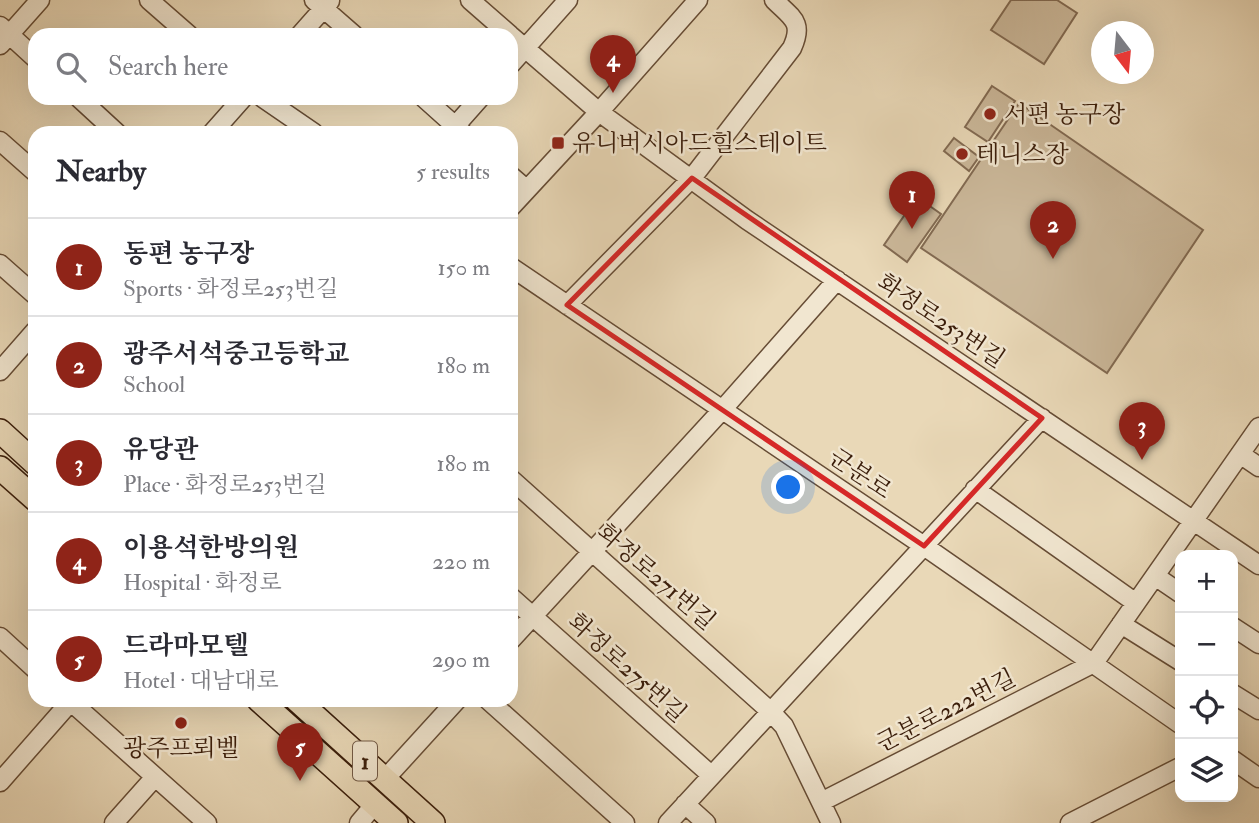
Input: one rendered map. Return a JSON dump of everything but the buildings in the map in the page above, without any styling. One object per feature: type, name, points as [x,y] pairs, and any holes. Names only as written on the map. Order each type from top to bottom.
[{"type":"main road","points":[[0,431],[28,457]]},
{"type":"main road","points":[[0,468],[28,493]]},
{"type":"main road","name":"1","points":[[267,707],[396,823]]},
{"type":"main road","name":"1","points":[[305,707],[433,823]]},
{"type":"street","points":[[28,53],[3,35],[40,0]]},
{"type":"street","points":[[149,0],[181,28]]},
{"type":"street","name":"화정로253번길","points":[[470,0],[502,28]]},
{"type":"street","points":[[518,38],[568,0]]},
{"type":"street","points":[[567,305],[692,178],[792,48],[798,30],[797,23],[774,0]]},
{"type":"street","points":[[518,198],[599,112],[693,2]]},
{"type":"street","points":[[305,28],[323,3],[347,28]]},
{"type":"street","name":"화정로253번길","points":[[518,43],[599,112],[747,220],[1259,565]]},
{"type":"street","points":[[87,105],[109,126]]},
{"type":"street","points":[[218,126],[237,105]]},
{"type":"street","points":[[273,105],[304,126]]},
{"type":"street","points":[[431,105],[451,126]]},
{"type":"street","points":[[460,126],[475,105]]},
{"type":"street","points":[[0,141],[28,166]]},
{"type":"street","points":[[518,182],[526,189]]},
{"type":"street","points":[[0,264],[28,289]]},
{"type":"street","name":"군분로","points":[[518,272],[924,546],[1175,720]]},
{"type":"street","points":[[518,632],[837,280]]},
{"type":"street","points":[[0,371],[28,339]]},
{"type":"street","points":[[668,823],[1042,418]]},
{"type":"street","points":[[1094,663],[1259,427]]},
{"type":"street","points":[[1240,454],[1259,467]]},
{"type":"street","name":"화정로271번길","points":[[518,485],[784,726],[831,823]]},
{"type":"street","points":[[975,489],[1136,603]]},
{"type":"street","points":[[1155,576],[1175,590]]},
{"type":"street","name":"화정로275번길","points":[[518,603],[711,775]]},
{"type":"street","points":[[1121,624],[1175,658]]},
{"type":"street","points":[[1238,630],[1259,644]]},
{"type":"street","points":[[0,636],[28,662]]},
{"type":"street","name":"군분로222번길","points":[[821,802],[1094,663]]},
{"type":"street","points":[[1238,697],[1259,710]]},
{"type":"street","points":[[0,782],[64,707]]},
{"type":"street","points":[[78,707],[207,823]]},
{"type":"street","points":[[385,779],[451,707]]},
{"type":"street","points":[[496,707],[625,823]]},
{"type":"street","points":[[1238,763],[1259,778]]},
{"type":"street","points":[[1070,823],[1175,770]]},
{"type":"street","points":[[114,823],[155,777]]},
{"type":"street","points":[[359,823],[374,804]]},
{"type":"street","points":[[685,804],[706,823]]},
{"type":"highlighted area","points":[[692,178],[1042,418],[924,546],[567,305]]},
{"type":"shaded area","points":[[1011,0],[1057,0],[1077,13],[1044,64],[991,30]]},
{"type":"shaded area","name":"서편 농구장","points":[[992,86],[1015,101],[988,142],[965,127]]},
{"type":"shaded area","points":[[1019,103],[1203,230],[1107,373],[921,248]]},
{"type":"shaded area","name":"테니스장","points":[[954,138],[979,157],[969,171],[944,151]]},
{"type":"shaded area","points":[[917,197],[941,214],[907,262],[884,245]]},
{"type":"place","name":"이용석한방의원","points":[[613,93]]},
{"type":"place","name":"서편 농구장","points":[[990,114]]},
{"type":"place","name":"유니버시아드힐스테이트","points":[[558,143]]},
{"type":"place","name":"테니스장","points":[[962,154]]},
{"type":"place","name":"동편 농구장","points":[[912,229]]},
{"type":"place","name":"광주서석중고등학교","points":[[1053,259]]},
{"type":"place","name":"유당관","points":[[1142,460]]},
{"type":"place","name":"광주프뢰벨","points":[[181,723]]},
{"type":"place","name":"드라마모텔","points":[[300,781]]}]
